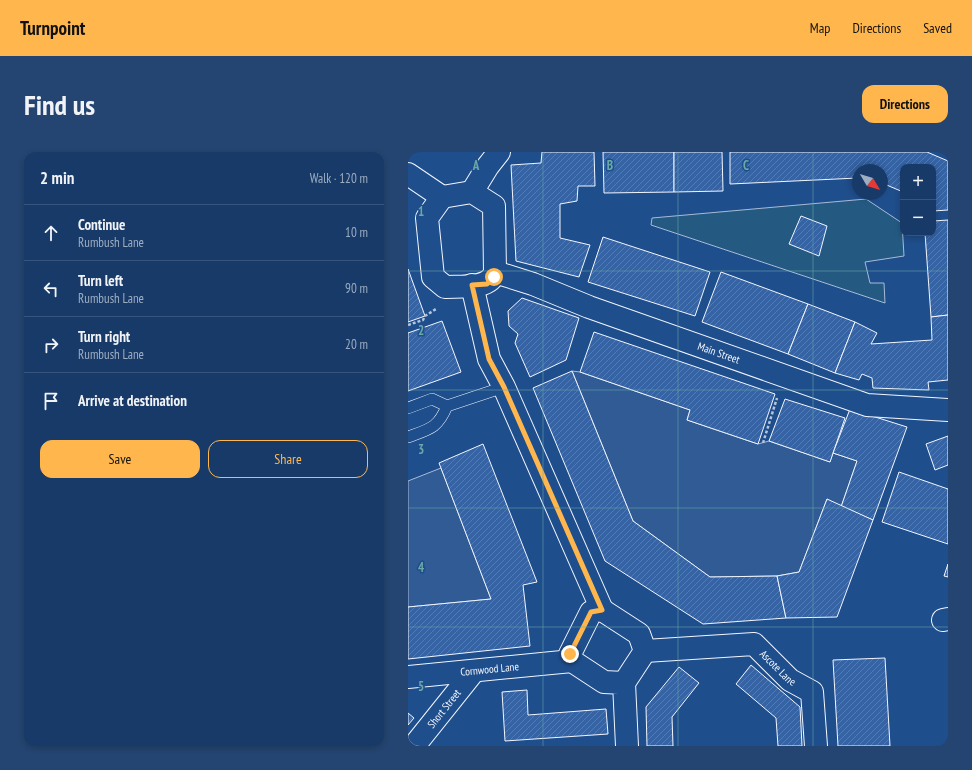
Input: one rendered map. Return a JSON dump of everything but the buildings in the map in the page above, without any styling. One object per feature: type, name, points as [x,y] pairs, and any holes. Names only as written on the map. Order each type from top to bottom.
[{"type":"street","points":[[472,192],[488,166],[499,152]]},
{"type":"street","points":[[408,174],[442,197],[472,192],[494,206],[495,272],[494,277],[487,284],[446,287],[433,277],[427,218],[442,197]]},
{"type":"street","name":"Main Street","points":[[495,272],[533,284],[589,307],[867,405],[948,410]]},
{"type":"street","points":[[472,285],[489,359],[504,387],[602,610],[639,634],[645,651],[624,683],[627,746]]},
{"type":"street","points":[[602,610],[591,612],[570,654],[572,661],[604,682],[624,683]]},
{"type":"street","name":"Ascote Lane","points":[[645,651],[754,644],[790,680],[812,692],[816,746]]},
{"type":"street","name":"Cornwood Lane","points":[[408,677],[572,661]]},
{"type":"street","name":"Short Street","points":[[414,746],[474,671]]},
{"type":"lane","points":[[408,408],[432,399],[447,406],[504,387]]},
{"type":"lane","points":[[408,437],[432,428],[441,420],[447,406]]},
{"type":"path","points":[[763,443],[784,376]]},
{"type":"shaded area","points":[[868,200],[900,222],[900,236],[903,236],[904,256],[865,262],[870,283],[884,283],[885,303],[651,225],[652,218]]},
{"type":"shaded area","points":[[572,371],[580,372],[690,410],[687,420],[758,444],[769,441],[830,462],[833,453],[857,461],[841,507],[827,499],[799,572],[777,576],[710,577],[633,521]]},
{"type":"shaded area","points":[[441,468],[491,599],[408,607],[408,481]]},
{"type":"route","points":[[494,277],[487,284],[472,285],[489,359],[504,387],[602,610],[591,612],[570,654]]}]
